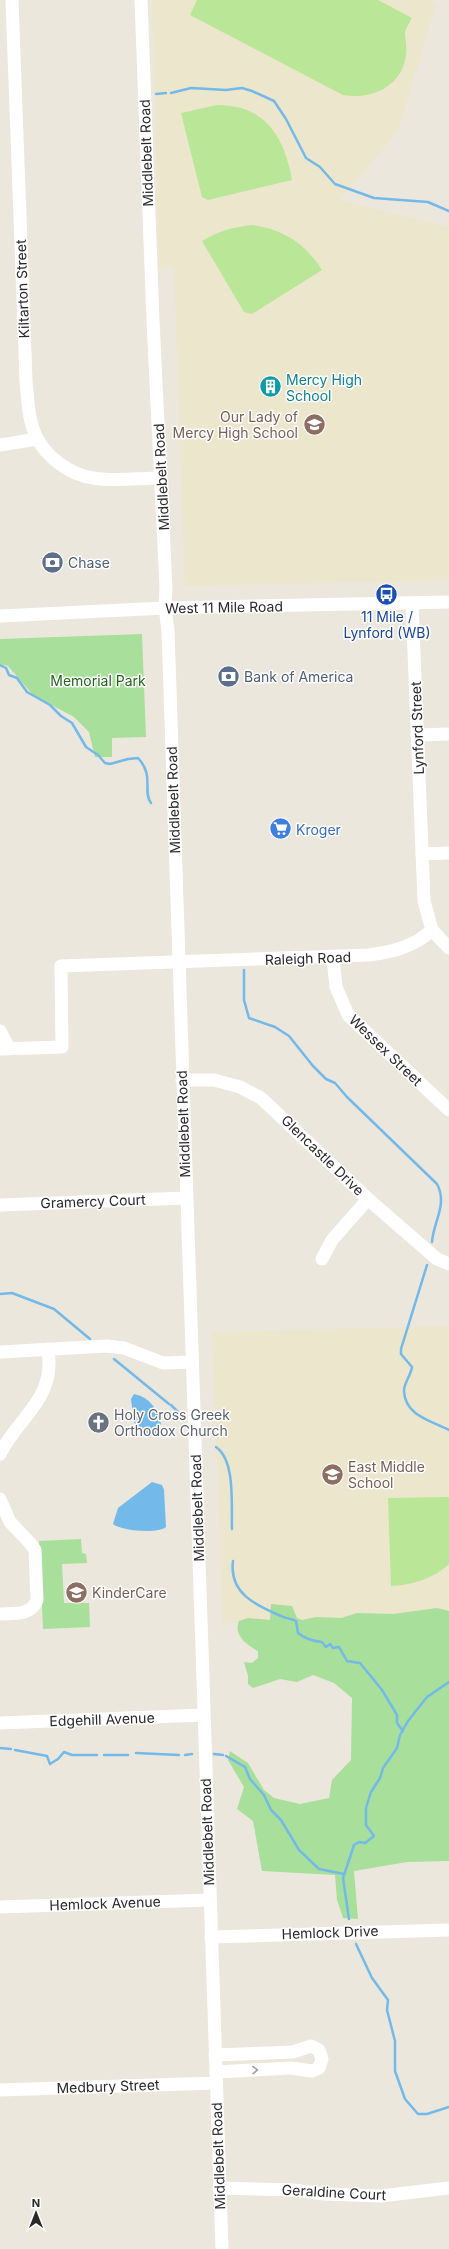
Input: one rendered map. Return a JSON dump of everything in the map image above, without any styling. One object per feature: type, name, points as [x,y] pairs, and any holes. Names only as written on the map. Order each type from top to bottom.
[{"type":"street","name":"Kiltarton Street","points":[[12,0],[26,381],[29,413],[37,439],[54,458],[74,472],[93,478],[160,478]]},
{"type":"street","name":"Middlebelt Road","points":[[141,0],[160,478],[166,588],[165,608],[168,630],[191,1362],[222,2249]]},
{"type":"street","points":[[0,445],[37,439]]},
{"type":"street","name":"West 11 Mile Road","points":[[0,616],[165,608],[449,602]]},
{"type":"street","name":"Lynford Street","points":[[412,603],[424,901],[432,930]]},
{"type":"street","points":[[417,735],[449,734]]},
{"type":"street","points":[[422,854],[449,853]]},
{"type":"street","points":[[432,930],[449,948]]},
{"type":"street","name":"Raleigh Road","points":[[4,1048],[62,1047],[61,966],[333,958],[389,952],[409,946],[424,938],[432,930]]},
{"type":"street","name":"Wessex Street","points":[[333,958],[336,987],[348,1015],[449,1110]]},
{"type":"street","points":[[0,1031],[4,1048]]},
{"type":"street","name":"Glencastle Drive","points":[[182,1080],[214,1080],[240,1086],[262,1098],[368,1199],[437,1259],[449,1264]]},
{"type":"street","name":"Gramercy Court","points":[[0,1205],[186,1198]]},
{"type":"street","points":[[322,1259],[332,1240],[368,1199]]},
{"type":"street","points":[[0,1352],[107,1346],[124,1348],[163,1363],[191,1362]]},
{"type":"street","points":[[0,1454],[9,1436],[30,1414],[42,1393],[50,1363],[48,1349]]},
{"type":"street","points":[[0,1499],[10,1522],[35,1550],[37,1600],[34,1607],[24,1613],[0,1614]]},
{"type":"street","name":"Edgehill Avenue","points":[[0,1722],[203,1715]]},
{"type":"street","name":"Hemlock Avenue","points":[[0,1907],[209,1900]]},
{"type":"street","name":"Hemlock Drive","points":[[211,1937],[449,1930]]},
{"type":"street","name":"Medbury Street","points":[[0,2090],[216,2077],[291,2068],[312,2071],[319,2068],[322,2059],[319,2050],[311,2046],[293,2052],[215,2055]]},
{"type":"street","name":"Geraldine Court","points":[[219,2188],[292,2190],[325,2194],[381,2196],[449,2188]]},
{"type":"shaded area","name":"Our Lady of Mercy High School","points":[[152,0],[430,0],[436,4],[398,131],[340,200],[449,227],[449,580],[185,586],[174,268],[159,268]]},
{"type":"shaded area","name":"East Middle School","points":[[449,1326],[449,1617],[223,1623],[212,1332]]},
{"type":"green space","points":[[197,0],[378,0],[412,18],[405,32],[406,56],[402,70],[390,85],[382,90],[363,96],[343,95],[190,15]]},
{"type":"green space","points":[[217,105],[234,106],[248,111],[260,117],[270,126],[284,150],[292,180],[208,200],[202,197],[181,113]]},
{"type":"green space","points":[[253,225],[274,230],[293,239],[308,252],[322,270],[252,314],[244,312],[202,241],[226,230]]},
{"type":"green space","name":"Memorial Park","points":[[142,634],[146,737],[112,738],[112,757],[95,757],[89,732],[74,717],[33,695],[8,666],[0,664],[0,639]]},
{"type":"green space","points":[[449,1497],[449,1564],[436,1574],[422,1580],[414,1583],[391,1586],[388,1498]]},
{"type":"green space","points":[[81,1539],[82,1553],[86,1554],[87,1563],[62,1564],[64,1603],[89,1603],[90,1627],[43,1629],[39,1541]]},
{"type":"green space","points":[[271,1604],[292,1606],[297,1618],[302,1620],[316,1617],[341,1618],[357,1613],[393,1614],[437,1608],[449,1611],[449,1861],[407,1862],[354,1871],[358,1919],[343,1918],[337,1900],[335,1875],[262,1871],[253,1821],[237,1809],[244,1787],[228,1760],[230,1751],[248,1763],[264,1790],[274,1798],[300,1804],[329,1798],[332,1780],[351,1760],[352,1698],[334,1683],[313,1675],[297,1682],[280,1679],[253,1688],[248,1684],[248,1676],[244,1662],[252,1663],[258,1658],[258,1651],[246,1643],[239,1635],[239,1621],[248,1618],[270,1620]]},
{"type":"water","points":[[134,1394],[144,1398],[152,1404],[158,1413],[161,1424],[154,1436],[141,1433],[134,1422],[131,1399]]},
{"type":"water","points":[[152,1482],[162,1485],[164,1490],[166,1527],[162,1529],[140,1531],[131,1530],[113,1524],[118,1508]]},
{"type":"waterway","points":[[171,93],[191,88],[226,90],[242,88],[252,91],[274,101],[286,119],[306,158],[320,167],[335,184],[374,198],[428,202],[449,211]]},
{"type":"waterway","points":[[156,94],[166,93]]},
{"type":"waterway","points":[[0,665],[6,668],[9,675],[17,678],[27,692],[50,705],[61,716],[72,723],[86,747],[98,755],[105,763],[110,764],[138,758],[146,771],[148,793],[151,803]]},
{"type":"waterway","points":[[244,970],[244,1000],[249,1018],[275,1027],[289,1036],[313,1066],[326,1079],[335,1083],[347,1097],[437,1184],[440,1191],[441,1206],[432,1242]]},
{"type":"waterway","points":[[427,1265],[401,1349],[401,1354],[412,1367],[404,1391],[409,1406],[414,1412],[449,1430]]},
{"type":"waterway","points":[[0,1294],[12,1293],[54,1309],[90,1339]]},
{"type":"waterway","points":[[114,1359],[169,1404]]},
{"type":"waterway","points":[[171,1405],[179,1413]]},
{"type":"waterway","points":[[216,1447],[227,1462],[230,1473],[232,1529]]},
{"type":"waterway","points":[[233,1561],[235,1582],[240,1590],[253,1602],[283,1617],[296,1621],[298,1633],[303,1637],[322,1642],[326,1647],[330,1644],[333,1648],[339,1647],[347,1661],[360,1663],[382,1690],[397,1715],[397,1723],[403,1731]]},
{"type":"waterway","points":[[349,1919],[343,1878],[354,1845],[359,1842],[365,1843],[374,1836],[366,1825],[366,1808],[371,1792],[380,1778],[383,1768],[397,1748],[400,1735],[408,1721],[427,1697],[449,1682]]},
{"type":"waterway","points":[[0,1748],[11,1749]]},
{"type":"waterway","points":[[15,1750],[47,1756],[50,1764],[58,1759],[64,1752],[72,1755],[97,1755]]},
{"type":"waterway","points":[[136,1753],[179,1755]]},
{"type":"waterway","points":[[185,1755],[192,1754]]},
{"type":"waterway","points":[[214,1754],[223,1755]]},
{"type":"waterway","points":[[104,1755],[128,1755]]},
{"type":"waterway","points":[[226,1756],[245,1767],[250,1779],[264,1795],[271,1810],[281,1820],[299,1850],[319,1869],[344,1874]]},
{"type":"waterway","points":[[356,1944],[372,1978],[388,2000],[387,2010],[395,2041],[395,2071],[405,2099],[418,2114],[427,2114],[449,2107]]},
{"type":"place","name":"Mercy High School","points":[[271,387]]},
{"type":"place","name":"Our Lady of Mercy High School","points":[[314,424]]},
{"type":"place","name":"Chase","points":[[52,562]]},
{"type":"place","name":"11 Mile / Lynford (WB)","points":[[387,594]]},
{"type":"place","name":"Bank of America","points":[[229,676]]},
{"type":"place","name":"Kroger","points":[[280,829]]},
{"type":"place","name":"Holy Cross Greek Orthodox Church","points":[[99,1422]]},
{"type":"place","name":"East Middle School","points":[[333,1474]]},
{"type":"place","name":"KinderCare","points":[[76,1592]]}]
